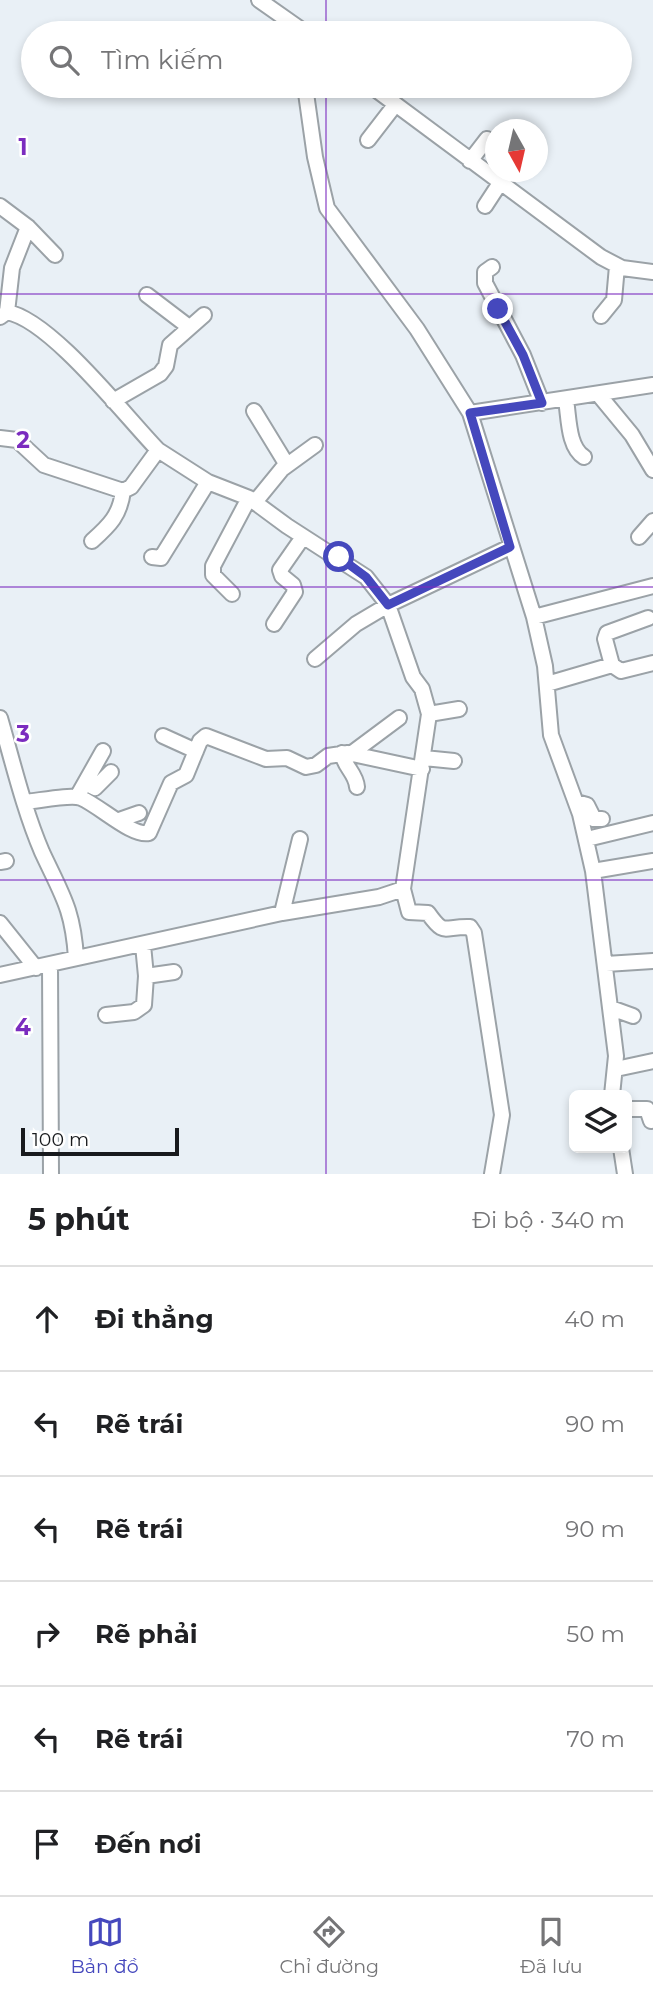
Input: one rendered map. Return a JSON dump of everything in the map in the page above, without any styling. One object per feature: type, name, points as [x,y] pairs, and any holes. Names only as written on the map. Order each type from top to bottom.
[{"type":"street","points":[[259,0],[287,21]]},
{"type":"street","points":[[307,98],[315,157],[327,208],[417,329],[470,413],[534,617],[547,684],[551,735],[576,802],[593,871],[611,1008],[616,1069],[613,1090]]},
{"type":"street","points":[[386,98],[617,266],[653,272]]},
{"type":"street","points":[[368,141],[395,105]]},
{"type":"street","points":[[470,161],[485,142]]},
{"type":"street","points":[[485,206],[500,183]]},
{"type":"street","points":[[0,206],[28,228],[55,255]]},
{"type":"street","points":[[28,228],[12,268],[4,315],[35,323],[158,450],[208,482],[252,500],[303,537],[366,577],[388,605],[413,677],[422,689],[429,714],[403,889],[409,912],[428,913],[433,924],[442,929],[470,927],[474,933],[502,1115],[492,1174]]},
{"type":"street","points":[[601,316],[614,300],[617,266]]},
{"type":"street","points":[[492,267],[485,272],[485,283],[523,355],[542,403]]},
{"type":"street","points":[[147,295],[189,327]]},
{"type":"street","points":[[113,401],[160,374],[166,366],[170,345],[204,315]]},
{"type":"street","points":[[470,413],[653,385]]},
{"type":"street","points":[[599,395],[632,435],[653,471]]},
{"type":"street","points":[[570,399],[577,414]]},
{"type":"street","points":[[570,399],[573,442],[576,452],[584,457]]},
{"type":"street","points":[[254,411],[287,465]]},
{"type":"street","points":[[0,438],[17,440],[44,465],[123,491],[131,487],[158,450]]},
{"type":"street","points":[[232,594],[213,575],[213,566],[252,500],[287,465],[315,445]]},
{"type":"street","points":[[152,557],[161,558],[208,482]]},
{"type":"street","points":[[92,541],[115,520],[121,508],[123,491]]},
{"type":"street","points":[[639,537],[653,521]]},
{"type":"street","points":[[274,624],[295,592],[293,585],[282,576],[280,570],[303,537]]},
{"type":"street","points":[[315,659],[356,624],[388,605],[510,547]]},
{"type":"street","points":[[534,617],[653,586]]},
{"type":"street","points":[[648,618],[607,633],[605,639],[612,664],[621,671],[653,663]]},
{"type":"street","points":[[547,684],[612,664]]},
{"type":"street","points":[[429,714],[459,709]]},
{"type":"street","points":[[0,718],[42,852],[64,892],[74,930],[76,958]]},
{"type":"street","points":[[357,787],[356,777],[344,762],[347,753],[399,718]]},
{"type":"street","points":[[163,736],[196,751]]},
{"type":"street","points":[[25,802],[77,797],[119,820],[133,832],[144,835],[152,831],[171,783],[186,775],[206,736],[266,759],[287,758],[306,767],[316,765],[328,756],[347,753],[423,763],[454,761]]},
{"type":"street","points":[[77,797],[103,751]]},
{"type":"street","points":[[85,783],[95,788],[111,772]]},
{"type":"street","points":[[576,802],[587,805],[594,819],[601,819]]},
{"type":"street","points":[[119,820],[139,813]]},
{"type":"street","points":[[587,839],[653,823]]},
{"type":"street","points":[[282,913],[300,839]]},
{"type":"street","points":[[593,871],[653,861]]},
{"type":"street","points":[[0,975],[282,913],[379,897],[403,889]]},
{"type":"street","points":[[0,923],[43,966],[51,1174]]},
{"type":"street","points":[[106,1015],[134,1012],[144,1005],[146,976],[143,945]]},
{"type":"street","points":[[606,964],[653,961]]},
{"type":"street","points":[[146,976],[174,972]]},
{"type":"street","points":[[611,1008],[633,1016]]},
{"type":"street","points":[[616,1069],[653,1061]]},
{"type":"street","points":[[632,1109],[647,1110],[651,1121]]},
{"type":"street","points":[[622,1153],[625,1174]]},
{"type":"route","points":[[339,557],[366,577],[388,605],[510,547],[470,413],[542,403],[523,355],[498,309]]}]
